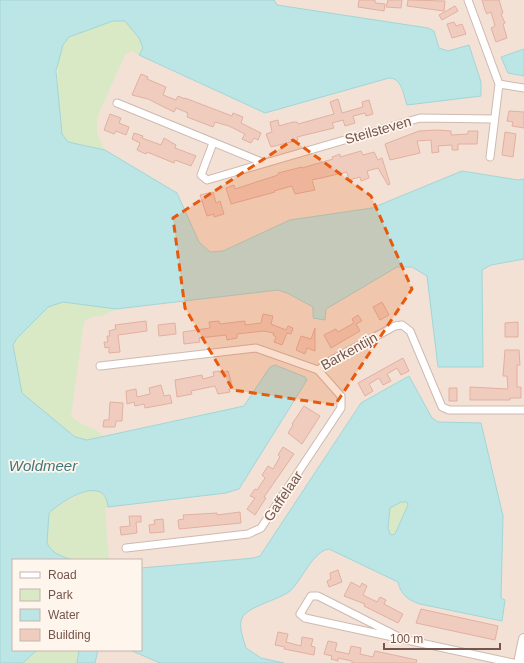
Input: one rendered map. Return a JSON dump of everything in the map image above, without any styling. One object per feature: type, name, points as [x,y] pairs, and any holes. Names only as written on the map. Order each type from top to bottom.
[{"type":"street","points":[[468,0],[499,84],[490,156]]},
{"type":"street","points":[[499,84],[524,88]]},
{"type":"street","points":[[116,103],[264,163]]},
{"type":"street","name":"Steilsteven","points":[[214,143],[201,175],[207,180],[420,118],[494,119]]},
{"type":"street","name":"Barkentijn","points":[[100,366],[256,348],[318,370],[332,360],[394,326],[402,325],[410,331],[442,407],[449,410],[524,410]]},
{"type":"street","name":"Gaffelaar","points":[[126,548],[248,534],[261,528],[341,408],[341,396],[318,370]]},
{"type":"street","points":[[399,637],[318,596],[311,596],[300,614],[305,618],[399,637],[513,663]]},
{"type":"street","points":[[519,663],[524,639]]},
{"type":"highlighted area","points":[[293,140],[371,196],[412,289],[335,405],[233,390],[185,308],[173,218]]},
{"type":"shaded area","points":[[79,0],[524,0],[524,663],[0,663],[0,320]]},
{"type":"green space","points":[[113,21],[125,21],[139,38],[143,48],[139,55],[131,51],[125,55],[97,118],[97,133],[105,150],[68,142],[62,134],[57,82],[60,55],[64,44],[70,37],[85,30]]},
{"type":"green space","points":[[63,302],[116,309],[103,316],[92,317],[84,322],[71,416],[97,431],[104,437],[87,440],[75,437],[22,393],[13,345],[17,338],[48,307]]},
{"type":"green space","points":[[88,490],[97,490],[107,499],[108,507],[105,509],[109,559],[70,559],[58,555],[52,550],[47,543],[49,513],[56,507]]},
{"type":"green space","points":[[401,502],[408,502],[408,505],[395,534],[390,535],[388,528],[390,508]]},
{"type":"green space","points":[[36,651],[79,651],[77,663],[23,663]]},
{"type":"water","name":"Woldmeer","points":[[0,0],[274,0],[277,5],[428,28],[434,31],[439,48],[448,51],[469,45],[481,82],[481,96],[407,105],[403,92],[397,81],[389,78],[265,113],[139,55],[143,48],[139,38],[125,21],[113,21],[69,37],[63,45],[56,71],[62,134],[68,142],[105,150],[177,193],[199,242],[210,252],[223,251],[290,220],[372,208],[462,171],[518,180],[524,179],[524,259],[491,265],[482,270],[483,367],[438,367],[427,276],[412,267],[397,267],[326,309],[325,320],[313,318],[313,307],[287,293],[278,290],[116,309],[63,302],[48,307],[17,338],[13,345],[22,393],[75,437],[87,440],[244,406],[270,367],[275,365],[305,377],[307,380],[239,489],[226,493],[108,507],[105,497],[99,492],[83,492],[73,496],[49,513],[47,543],[54,552],[69,559],[12,559],[12,651],[36,651],[23,663],[0,663]]},
{"type":"water","points":[[524,49],[524,76],[508,73],[501,57]]},
{"type":"water","points":[[409,376],[432,418],[438,422],[481,423],[503,516],[501,598],[505,600],[502,621],[420,604],[409,599],[403,594],[398,582],[329,549],[323,551],[313,560],[290,591],[250,610],[242,618],[241,629],[246,648],[261,658],[284,663],[160,663],[132,651],[142,651],[142,568],[254,558],[260,556],[361,403]],"holes":[[[401,502],[407,502],[408,505],[395,534],[390,534],[388,528],[390,508]]]},
{"type":"water","points":[[79,651],[98,651],[95,663],[77,663]]},
{"type":"building","points":[[359,0],[375,0],[375,3],[385,4],[384,11],[358,7]]},
{"type":"building","points":[[388,0],[402,0],[401,8],[386,7]]},
{"type":"building","points":[[408,0],[445,1],[444,11],[407,6]]},
{"type":"building","points":[[482,0],[499,0],[503,13],[501,14],[505,23],[503,24],[507,38],[496,42],[491,28],[495,26],[491,12],[487,14]]},
{"type":"building","points":[[455,6],[458,11],[442,20],[439,15]]},
{"type":"building","points":[[454,22],[456,26],[462,24],[466,34],[452,38],[447,24]]},
{"type":"building","points":[[141,74],[148,77],[147,79],[166,87],[163,95],[176,100],[178,96],[232,116],[233,113],[243,117],[241,123],[261,133],[258,140],[254,138],[251,143],[242,139],[245,134],[229,126],[215,122],[213,127],[187,117],[188,113],[176,108],[174,112],[148,99],[132,95]]},
{"type":"building","points":[[338,99],[342,113],[363,107],[362,102],[369,100],[373,114],[366,116],[365,113],[353,116],[355,123],[345,126],[343,120],[332,123],[334,128],[297,137],[298,140],[271,147],[266,134],[272,132],[270,122],[278,120],[279,126],[293,122],[297,122],[298,124],[334,114],[330,102]]},
{"type":"building","points":[[509,111],[524,112],[524,128],[512,126],[513,122],[507,121]]},
{"type":"building","points":[[110,114],[121,118],[119,123],[129,127],[126,135],[116,131],[114,134],[104,130]]},
{"type":"building","points":[[419,131],[451,131],[451,135],[468,134],[468,131],[478,131],[477,144],[458,144],[458,150],[452,150],[452,145],[438,146],[439,152],[432,153],[431,140],[417,141],[420,153],[390,160],[385,144]]},
{"type":"building","points":[[505,132],[516,134],[513,157],[502,155]]},
{"type":"building","points":[[134,133],[143,136],[142,138],[161,145],[164,138],[176,145],[175,148],[196,156],[191,166],[175,160],[174,163],[147,152],[146,154],[137,150],[140,143],[132,139]]},
{"type":"building","points":[[361,151],[363,155],[374,152],[378,160],[382,158],[390,184],[388,185],[378,168],[367,171],[369,178],[361,181],[360,177],[349,180],[347,172],[312,180],[315,190],[295,194],[292,186],[231,204],[226,188],[234,185],[235,189],[278,175],[278,173],[333,159],[332,157],[340,154],[340,157]]},
{"type":"building","points":[[213,192],[216,203],[220,201],[224,214],[214,217],[214,214],[207,216],[200,195]]},
{"type":"building","points":[[382,302],[389,315],[380,320],[373,307]]},
{"type":"building","points":[[263,314],[273,316],[271,324],[286,330],[288,326],[293,328],[291,334],[287,333],[282,345],[274,342],[276,337],[273,335],[274,333],[264,331],[237,334],[237,338],[227,340],[226,335],[199,338],[200,342],[184,344],[183,332],[210,328],[209,322],[219,321],[220,324],[245,321],[245,325],[261,323]]},
{"type":"building","points":[[358,315],[362,321],[356,324],[360,331],[331,348],[324,335],[336,329],[338,332],[354,323],[352,319]]},
{"type":"building","points":[[146,321],[147,331],[118,335],[120,352],[109,353],[109,347],[105,348],[104,342],[108,342],[107,336],[110,336],[109,331],[116,329],[115,325]]},
{"type":"building","points":[[518,322],[518,337],[505,337],[505,323]]},
{"type":"building","points":[[175,323],[176,334],[159,336],[158,325]]},
{"type":"building","points":[[315,328],[315,351],[307,348],[305,354],[296,350],[301,336],[311,339]]},
{"type":"building","points":[[505,350],[519,350],[520,365],[517,365],[517,387],[521,387],[521,398],[510,398],[510,400],[470,400],[470,387],[508,389],[507,376],[503,376]]},
{"type":"building","points":[[403,358],[409,371],[401,375],[397,368],[387,374],[391,381],[383,385],[379,378],[369,384],[373,391],[365,396],[358,383]]},
{"type":"building","points":[[219,371],[220,373],[228,371],[233,388],[229,389],[230,392],[218,394],[215,386],[191,391],[192,394],[177,397],[175,380],[202,375],[203,379],[214,376],[213,372]]},
{"type":"building","points":[[161,385],[164,396],[170,395],[172,403],[145,408],[144,404],[135,406],[134,402],[127,404],[126,391],[136,389],[137,397],[150,394],[149,388]]},
{"type":"building","points":[[449,388],[457,388],[457,401],[449,401]]},
{"type":"building","points":[[110,402],[123,403],[122,421],[116,421],[115,427],[103,427],[104,420],[109,420]]},
{"type":"building","points":[[304,406],[320,416],[302,444],[288,433]]},
{"type":"building","points":[[283,447],[294,454],[264,497],[266,498],[255,515],[247,509],[255,498],[250,496],[255,489],[257,490],[265,478],[262,475],[268,466],[273,469],[280,457],[278,455]]},
{"type":"building","points":[[240,512],[241,523],[179,529],[178,520],[184,519],[183,515],[217,513],[217,515]]},
{"type":"building","points":[[129,516],[141,516],[141,522],[136,522],[137,533],[121,535],[120,527],[130,526]]},
{"type":"building","points":[[163,519],[164,532],[150,533],[149,525],[155,524],[154,520]]},
{"type":"building","points":[[338,570],[342,582],[329,587],[327,581],[331,579],[330,573]]},
{"type":"building","points":[[351,582],[360,587],[362,583],[367,586],[363,595],[377,602],[380,597],[386,600],[384,604],[403,614],[398,623],[364,606],[365,604],[344,596]]},
{"type":"building","points":[[421,609],[498,626],[495,640],[416,623]]},
{"type":"building","points":[[278,632],[288,634],[286,642],[301,646],[302,637],[313,639],[311,646],[315,647],[314,655],[284,649],[285,647],[275,645]]},
{"type":"building","points":[[328,641],[337,643],[335,651],[349,654],[351,646],[361,648],[360,654],[373,657],[375,651],[417,660],[416,663],[352,663],[352,661],[338,658],[338,661],[331,659],[332,656],[324,654]]}]
